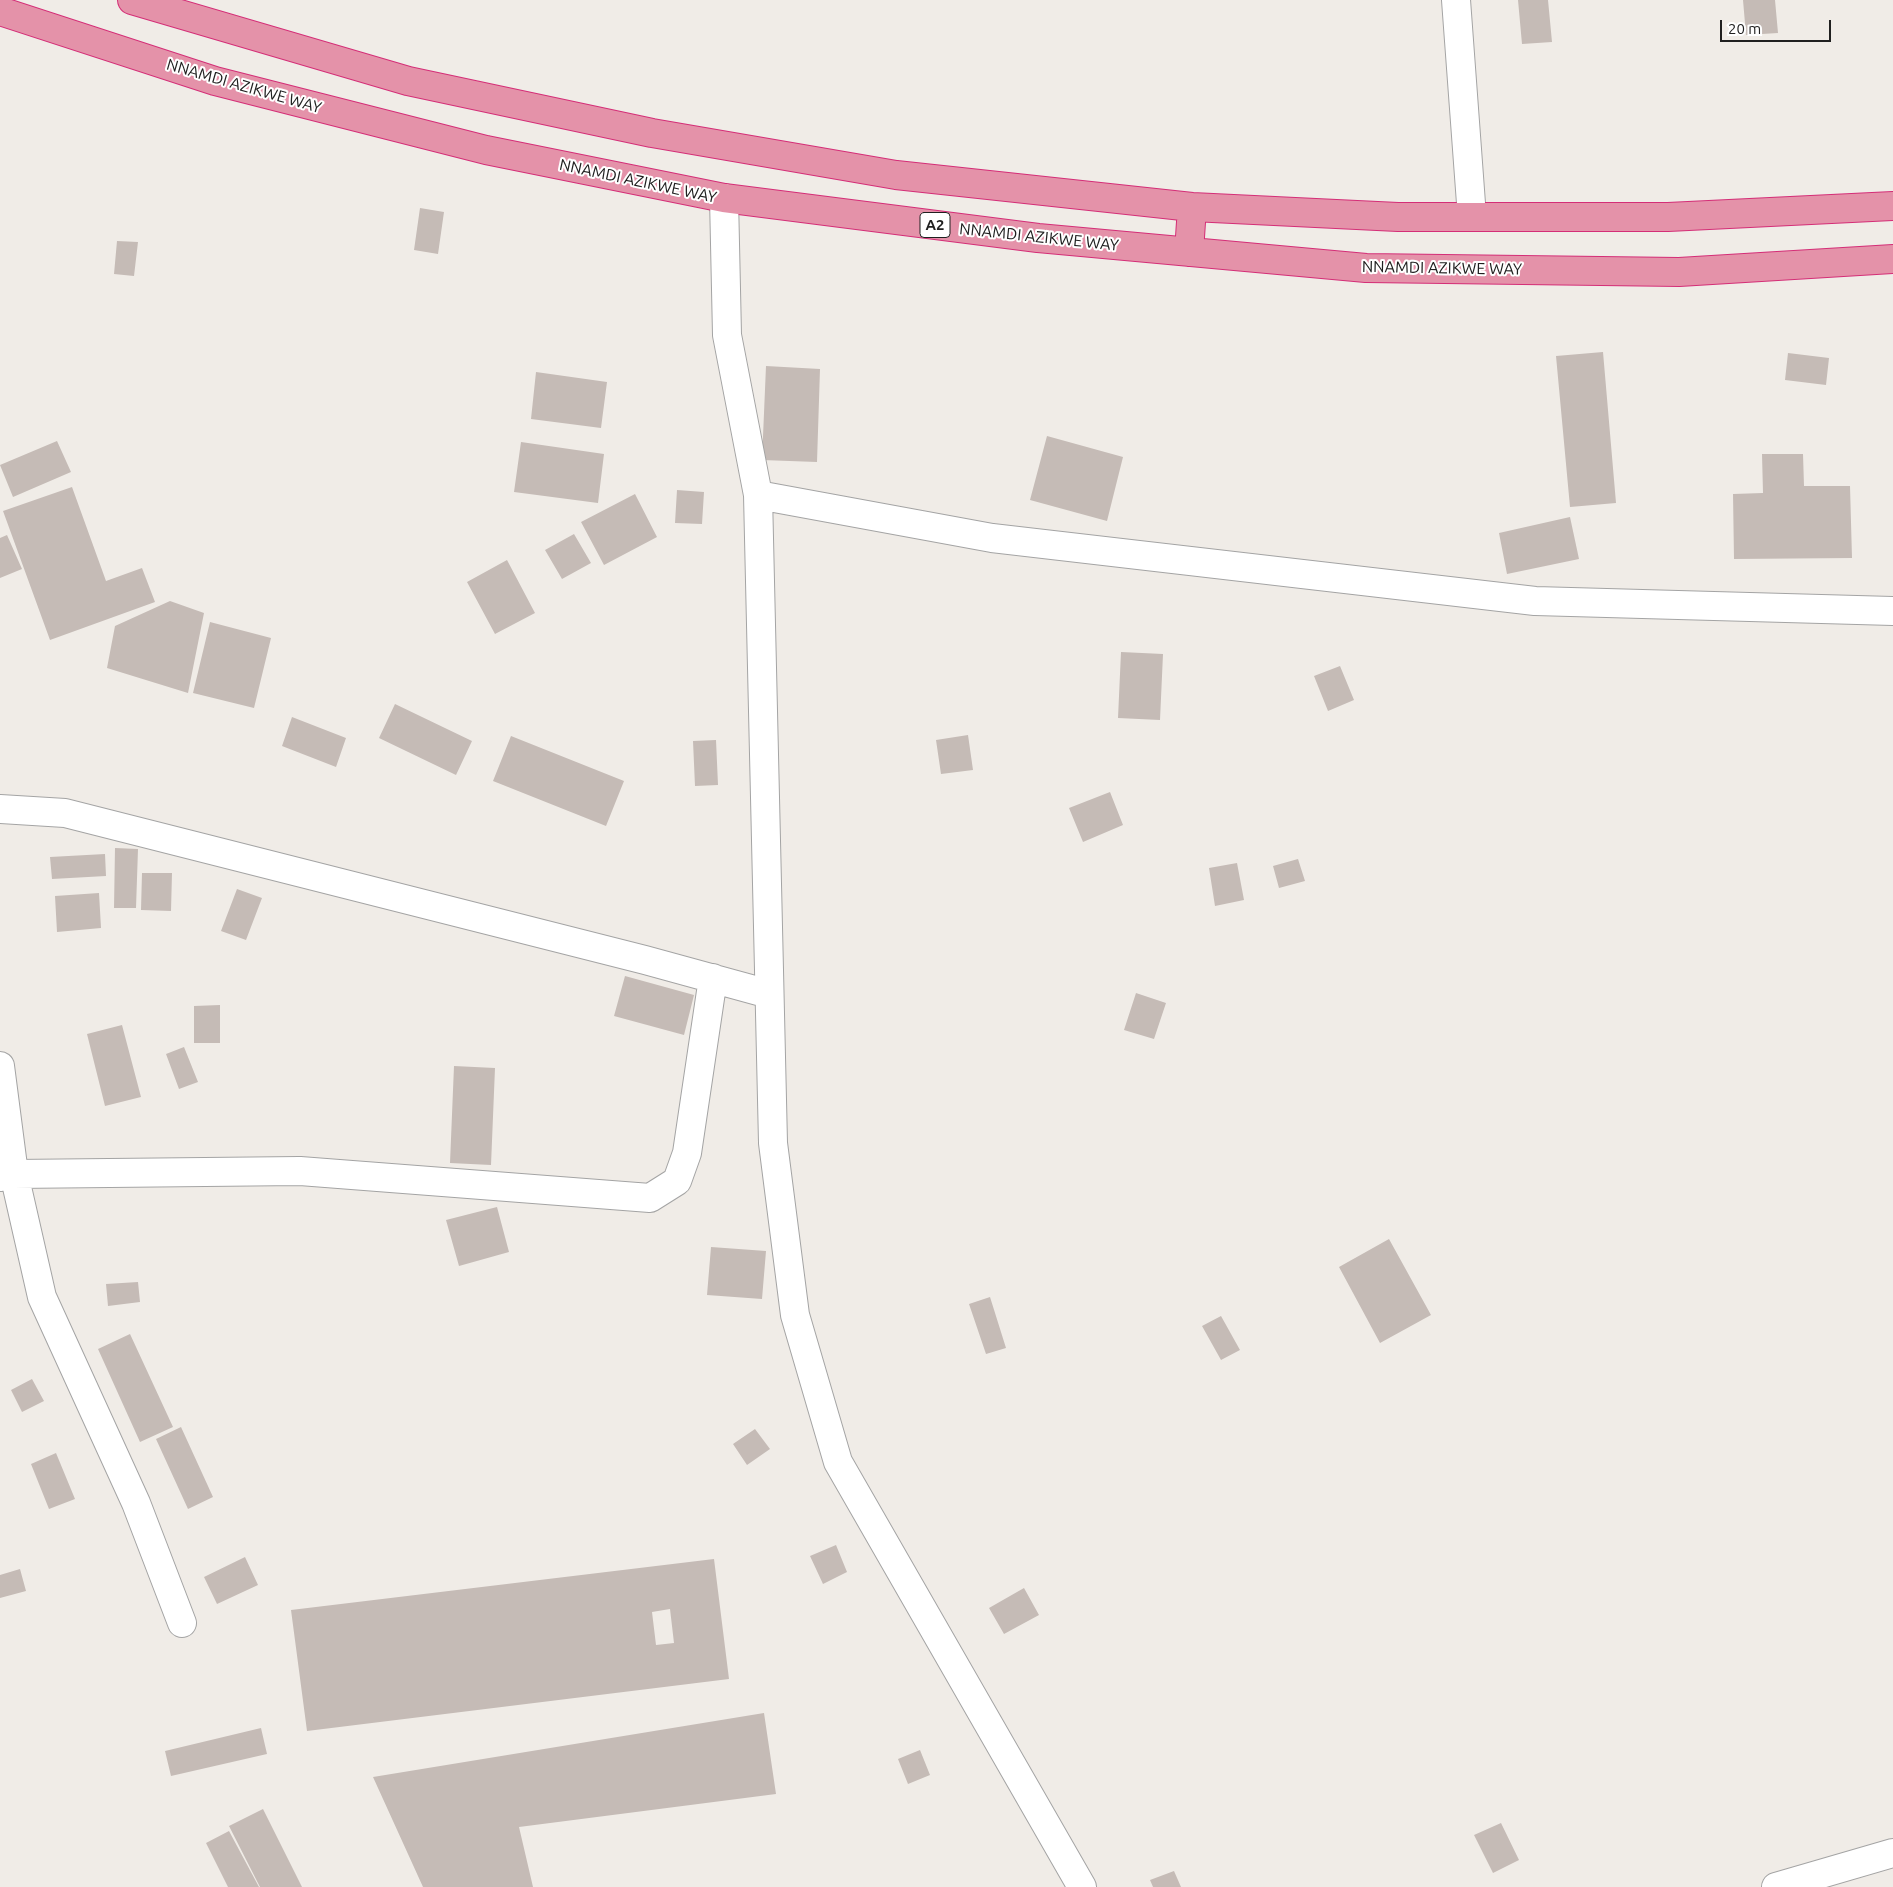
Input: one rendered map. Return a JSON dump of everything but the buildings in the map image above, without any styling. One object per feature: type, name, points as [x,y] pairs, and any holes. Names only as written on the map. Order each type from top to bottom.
[{"type":"highway","points":[[132,0],[408,81],[652,133],[896,175],[1192,207],[1398,218],[1668,217],[1893,206]]},
{"type":"highway","name":"NNAMDI AZIKWE WAY","points":[[0,11],[215,81],[486,150],[724,198],[1038,238],[1366,268],[1679,272],[1893,259]]},
{"type":"highway","points":[[1189,252],[1192,207]]},
{"type":"street","points":[[1456,0],[1472,217]]},
{"type":"street","points":[[724,198],[727,335],[758,495],[773,1143],[795,1315],[838,1462],[1082,1887]]},
{"type":"street","points":[[758,495],[992,538],[1535,601],[1893,610]]},
{"type":"street","points":[[0,808],[65,813],[713,978],[769,994]]},
{"type":"street","points":[[7,1175],[300,1171],[650,1198],[677,1181],[687,1153],[713,978]]},
{"type":"street","points":[[0,1066],[7,1175],[42,1297],[136,1503],[182,1623]]},
{"type":"street","points":[[1776,1887],[1893,1854]]}]
